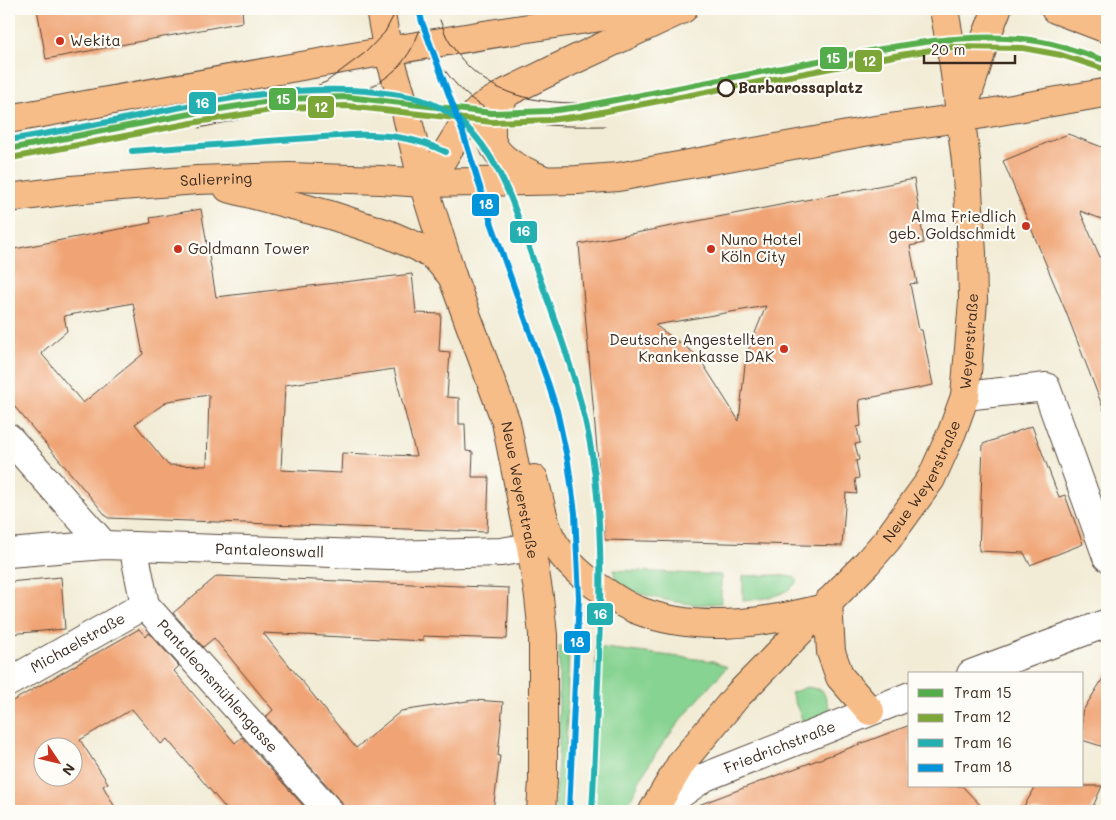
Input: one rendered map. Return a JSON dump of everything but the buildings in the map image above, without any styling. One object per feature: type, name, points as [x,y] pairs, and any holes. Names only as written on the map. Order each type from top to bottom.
[{"type":"main road","points":[[380,9],[388,52],[404,104],[423,183]]},
{"type":"main road","points":[[9,120],[414,46],[561,22],[657,9]]},
{"type":"main road","points":[[423,183],[442,160],[462,127],[482,107],[561,66],[683,9]]},
{"type":"main road","points":[[944,9],[954,66],[960,118]]},
{"type":"main road","points":[[960,118],[997,9]]},
{"type":"main road","points":[[1066,13],[1107,29]]},
{"type":"main road","points":[[508,92],[495,108],[491,128],[492,142],[500,155],[518,168],[543,180]]},
{"type":"main road","points":[[423,183],[577,180],[618,177],[874,130],[1107,94]]},
{"type":"main road","name":"Weyerstraße","points":[[960,118],[966,161],[972,252],[972,301],[965,396]]},
{"type":"main road","name":"Salierring","points":[[9,198],[71,190],[197,180],[289,177],[423,183]]},
{"type":"main road","points":[[197,180],[330,215],[388,234],[418,247],[435,257],[452,276]]},
{"type":"main road","name":"Neue Weyerstraße","points":[[423,183],[452,276],[506,422],[531,547],[540,597],[543,636],[543,780],[541,811]]},
{"type":"main road","name":"Neue Weyerstraße","points":[[655,811],[688,755],[749,683],[867,563],[887,540],[931,479],[952,432],[965,396]]},
{"type":"main road","points":[[506,422],[533,475],[550,535],[557,547],[578,571],[614,598],[646,613],[702,624],[732,624],[777,620],[824,606],[831,652],[840,677],[870,711]]},
{"type":"street","name":"Weyerstraße","points":[[965,396],[1046,388],[1107,557]]},
{"type":"street","points":[[9,438],[104,545]]},
{"type":"street","name":"Pantaleonswall","points":[[9,553],[104,545],[389,555],[501,552],[531,547]]},
{"type":"street","points":[[133,546],[145,605]]},
{"type":"street","name":"Michaelstraße","points":[[9,682],[145,605]]},
{"type":"street","name":"Pantaleonsmühlengasse","points":[[145,605],[329,811]]},
{"type":"street","points":[[976,672],[1107,623]]},
{"type":"street","name":"Friedrichstraße","points":[[655,811],[705,777],[908,697]]},
{"type":"green space","points":[[614,570],[721,575],[721,603],[686,603],[663,600],[639,593],[620,583],[615,576]]},
{"type":"green space","points":[[776,575],[794,577],[798,581],[787,591],[780,594],[743,601],[743,576]]},
{"type":"green space","points":[[559,646],[569,646],[566,751],[561,811],[555,811],[559,742]]},
{"type":"green space","points":[[596,647],[713,661],[727,667],[683,717],[657,752],[645,771],[626,811],[590,811],[594,752]]},
{"type":"green space","points":[[807,687],[822,690],[832,716],[805,726],[791,693]]},
{"type":"tram line","points":[[282,99],[326,82],[366,52],[385,32],[397,9]]},
{"type":"tram line","name":"18","points":[[419,9],[548,383],[557,411],[568,462],[575,513],[579,598],[569,811]]},
{"type":"tram line","points":[[199,128],[347,97],[363,91],[390,75],[400,65],[415,41],[425,9]]},
{"type":"tram line","points":[[440,20],[448,39],[463,60],[479,76],[497,87],[516,95],[536,100],[580,103],[603,102]]},
{"type":"tram line","name":"15","points":[[9,149],[195,113],[282,99],[347,97],[492,113],[549,111],[579,107],[891,47],[944,40],[996,37],[1034,40],[1107,61]]},
{"type":"tram line","name":"12","points":[[11,158],[197,122],[283,108],[347,106],[492,122],[549,120],[581,116],[950,47],[1023,48],[1061,55],[1104,69]]},
{"type":"tram line","points":[[433,52],[449,76],[467,95],[485,108],[527,123],[605,126]]},
{"type":"tram line","name":"16","points":[[9,140],[240,97],[271,93],[335,90],[386,93],[419,99],[443,109],[462,123],[479,141],[492,160],[514,205],[555,320],[584,414],[594,465],[599,520],[600,575],[599,657],[592,811]]},
{"type":"tram line","name":"16","points":[[132,151],[364,135],[388,136],[411,140],[446,152]]},
{"type":"place","name":"Wekita","points":[[60,41]]},
{"type":"place","name":"Barbarossaplatz","points":[[726,88]]},
{"type":"place","name":"Alma Friedlich geb. Goldschmidt","points":[[1026,226]]},
{"type":"place","name":"Goldmann Tower","points":[[178,249]]},
{"type":"place","name":"Nuno Hotel Köln City","points":[[711,249]]},
{"type":"place","name":"Deutsche Angestellten Krankenkasse DAK","points":[[784,349]]}]
